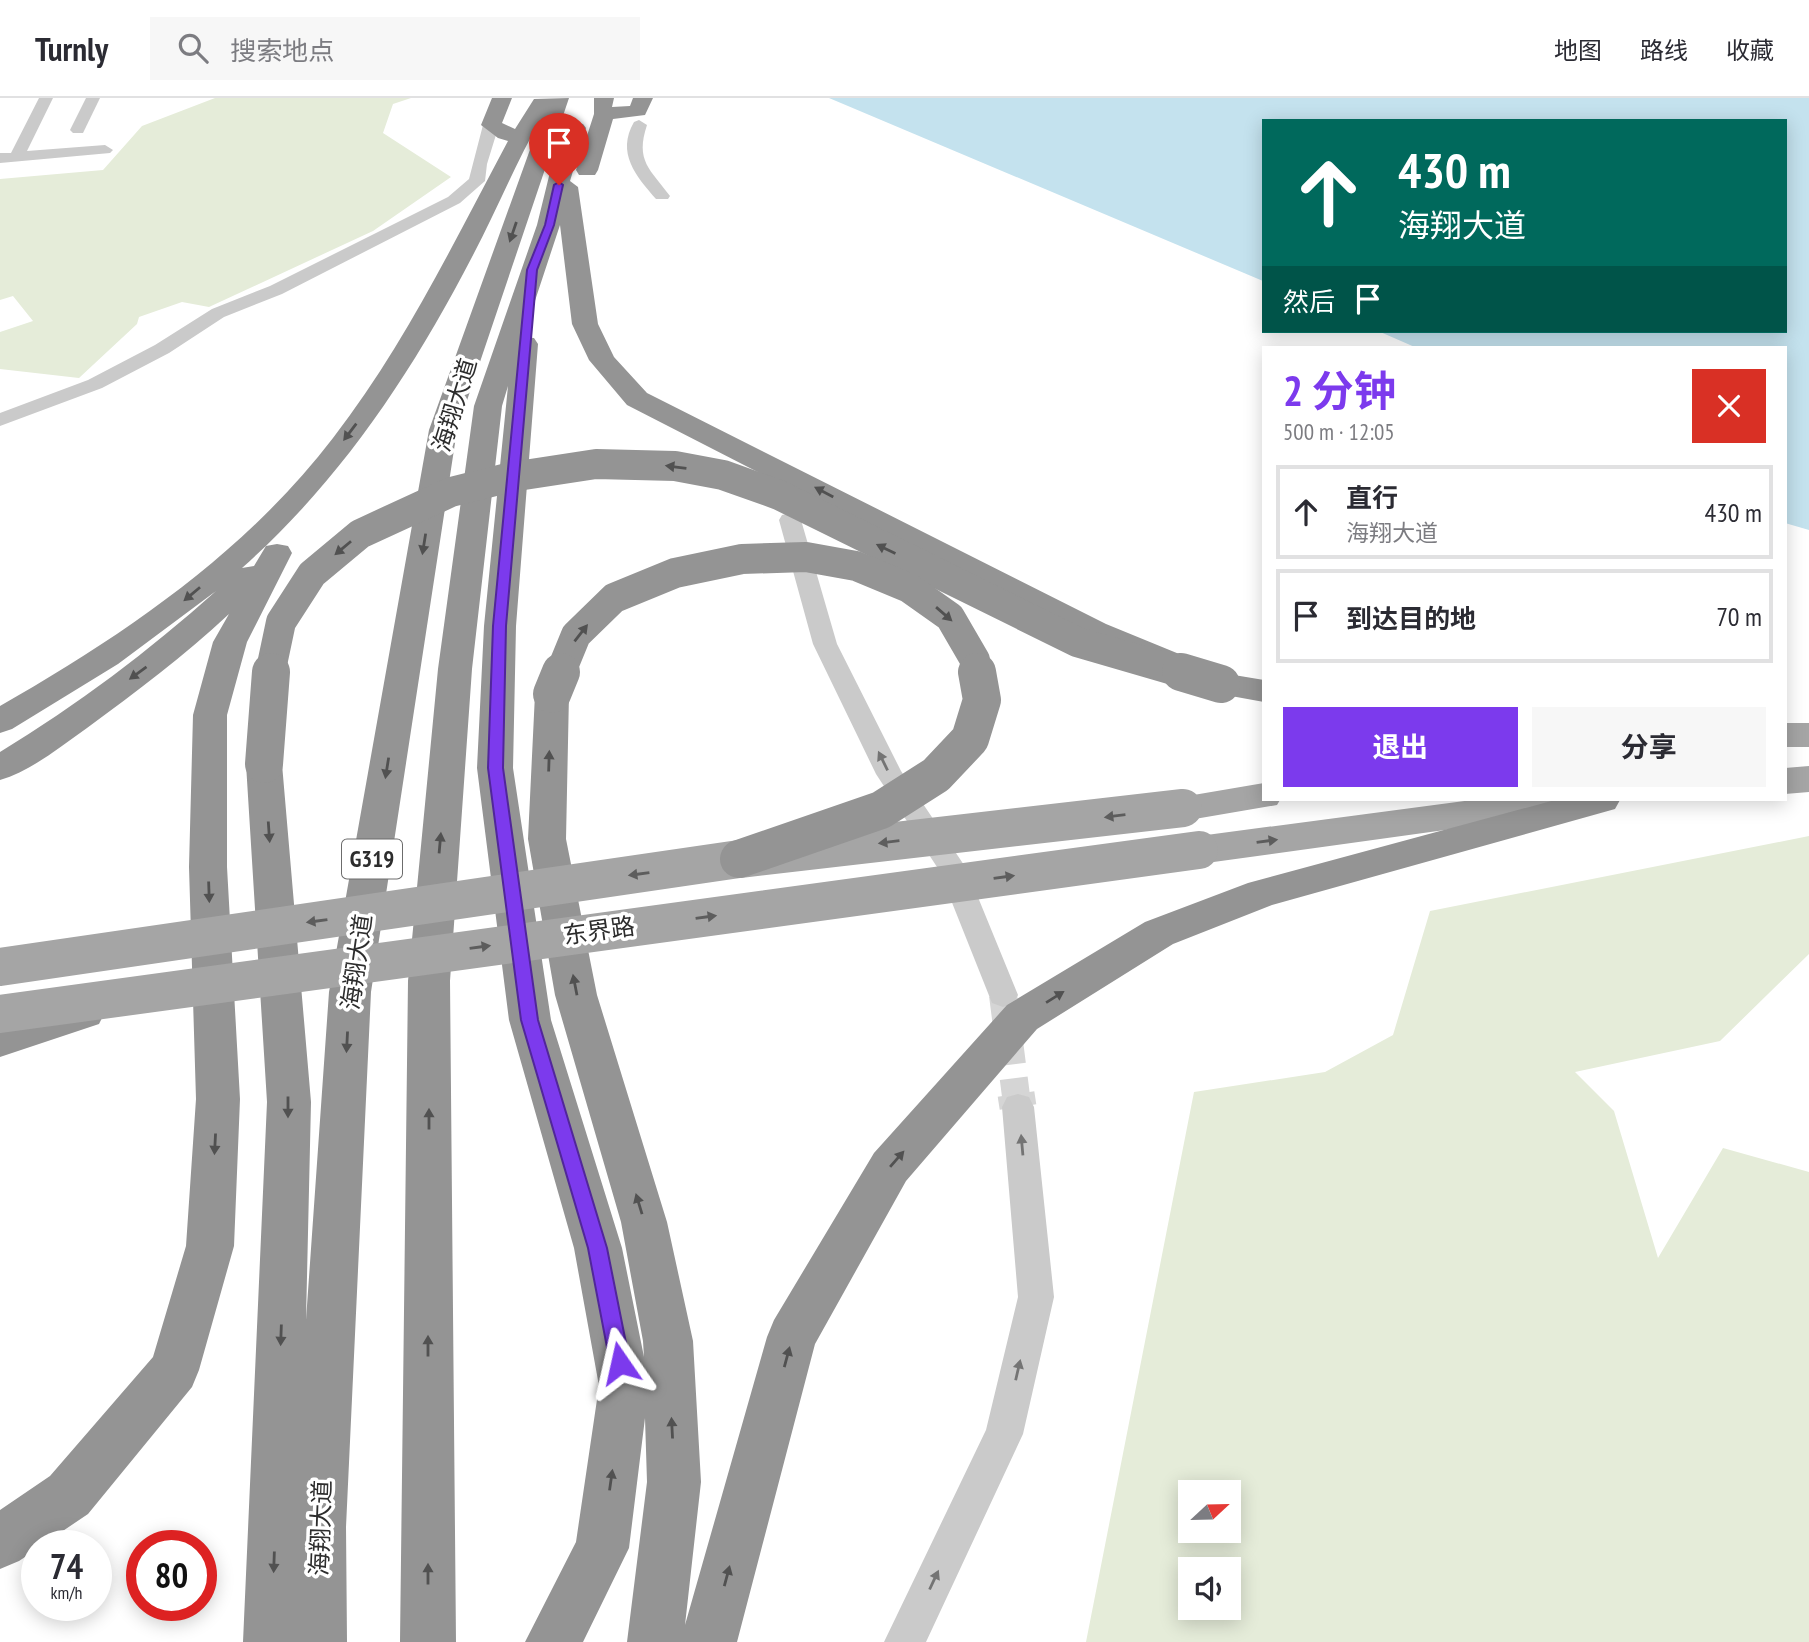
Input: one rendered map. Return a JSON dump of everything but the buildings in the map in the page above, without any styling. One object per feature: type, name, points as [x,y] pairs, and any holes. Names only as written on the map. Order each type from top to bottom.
[{"type":"highway","points":[[502,98],[491,125],[505,135],[519,136]]},
{"type":"highway","points":[[0,768],[46,740],[168,652],[277,553],[374,437],[421,350],[460,258],[519,136],[544,98]]},
{"type":"highway","name":"海翔大道","points":[[319,1642],[319,1527],[350,992],[443,430],[559,98]]},
{"type":"highway","points":[[553,1642],[602,1548],[624,1386],[598,1248],[530,1020],[495,768],[499,626],[517,428],[540,283],[572,220],[598,111],[622,123],[640,112]]},
{"type":"highway","name":"海翔大道","points":[[428,1642],[429,981],[455,669],[488,406],[540,283],[549,225],[563,164],[598,111]]},
{"type":"highway","points":[[563,164],[585,324],[602,360],[637,398],[1094,631],[1221,684]]},
{"type":"highway","points":[[0,721],[84,672],[157,620],[259,537],[314,479],[377,397],[460,258]]},
{"type":"highway","points":[[517,428],[541,322]]},
{"type":"highway","points":[[271,1642],[289,1102],[264,764],[268,685],[281,622],[312,574],[360,534],[451,492],[511,477],[596,464],[675,466],[723,475],[779,495],[1077,642],[1221,684],[1262,691]]},
{"type":"highway","points":[[0,1542],[69,1495],[174,1370],[210,1246],[218,1099],[208,867],[210,715],[230,642],[277,553]]},
{"type":"highway","points":[[655,1642],[674,1482],[668,1342],[644,1222],[576,995],[547,839],[552,694],[576,635],[614,598],[675,573],[741,559],[806,557],[856,566],[909,588],[950,617],[975,660],[982,700],[970,739],[936,775],[881,810],[739,859]]},
{"type":"highway","points":[[709,1642],[792,1337],[890,1167],[1023,1017],[1159,933],[1262,893],[1598,801]]},
{"type":"highway","points":[[0,1040],[147,992]]},
{"type":"main road","points":[[1787,735],[1809,735]]},
{"type":"main road","points":[[1787,780],[1809,779]]},
{"type":"main road","name":"东界路","points":[[0,967],[739,859],[1183,808],[1262,796]]},
{"type":"main road","name":"东界路","points":[[0,1014],[1560,801]]},
{"type":"street","points":[[8,157],[46,98]]},
{"type":"street","points":[[78,130],[93,98]]},
{"type":"street","points":[[640,112],[633,141],[634,162],[662,196]]},
{"type":"street","points":[[0,420],[95,384],[162,348],[218,313],[276,290],[454,200],[477,181],[479,164],[491,125]]},
{"type":"street","points":[[8,157],[105,150]]},
{"type":"street","points":[[790,520],[825,644],[889,774],[952,868],[1003,995]]},
{"type":"street","points":[[905,1642],[1004,1434],[1035,1297],[1018,1107]]},
{"type":"green space","points":[[215,98],[411,98],[393,104],[383,133],[451,177],[373,231],[209,307],[182,302],[139,317],[137,324],[79,378],[0,369],[0,332],[33,321],[13,296],[0,300],[0,179],[103,170],[142,126]]},
{"type":"green space","points":[[1809,836],[1809,954],[1720,1041],[1575,1072],[1614,1111],[1658,1258],[1723,1148],[1809,1172],[1809,1642],[1086,1642],[1194,1092],[1325,1072],[1393,1035],[1430,911]]},
{"type":"water","points":[[829,98],[1809,98],[1809,530],[1787,524],[1787,346],[1412,346],[1383,333],[1787,333],[1787,119],[1262,119],[1262,281]]},
{"type":"tunnel","points":[[1003,995],[1016,1096]]},
{"type":"tunnel","points":[[1016,1094],[1018,1107]]},
{"type":"route","points":[[559,185],[549,225],[532,270],[499,626],[495,768],[530,1020],[598,1248],[620,1363]]}]
